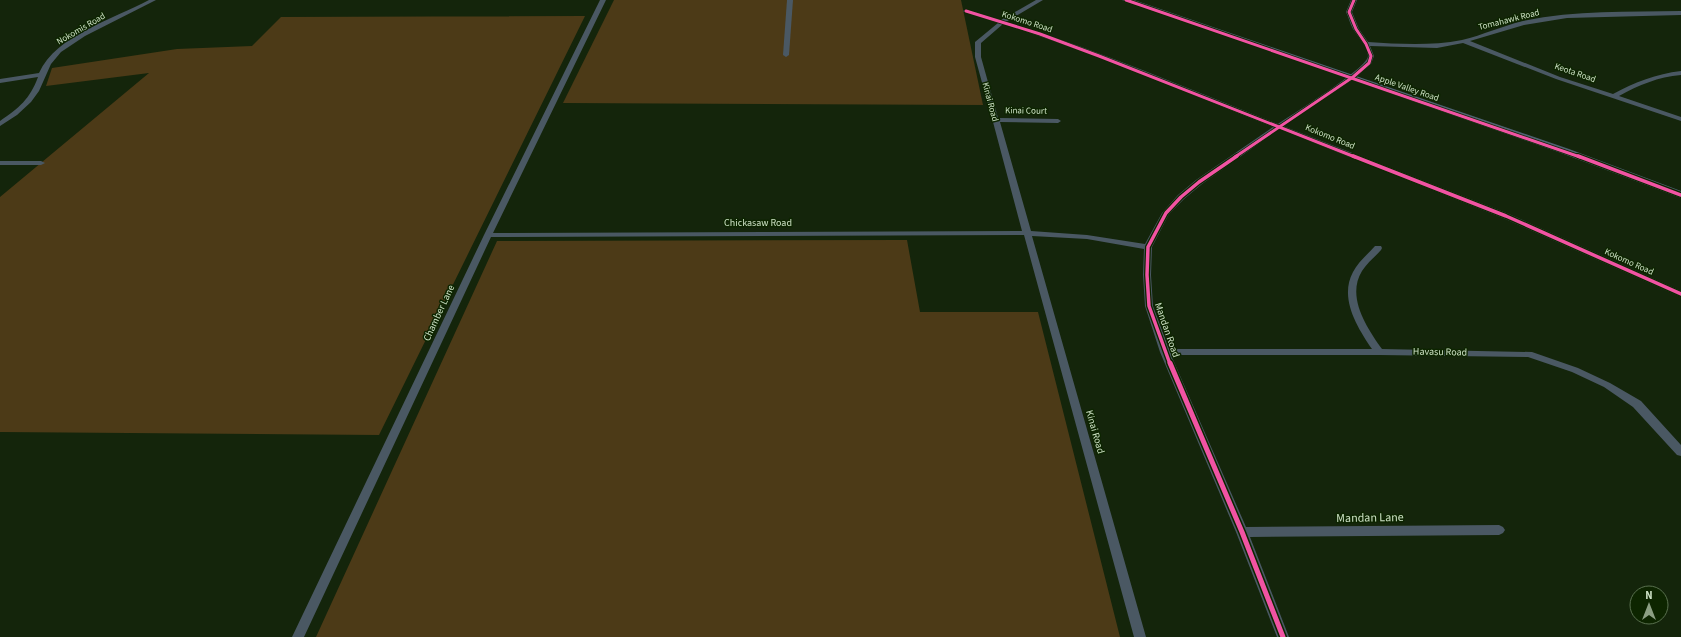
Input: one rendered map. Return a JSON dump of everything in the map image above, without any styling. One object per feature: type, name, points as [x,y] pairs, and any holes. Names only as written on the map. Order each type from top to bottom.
[{"type":"main road","name":"Apple Valley Road","points":[[1126,0],[1565,151],[1681,195]]},
{"type":"street","name":"Nokomis Road","points":[[0,124],[24,105],[35,92],[50,60],[69,44],[153,0]]},
{"type":"street","name":"Chamber Lane","points":[[298,637],[488,235],[603,0]]},
{"type":"street","points":[[786,55],[790,0]]},
{"type":"street","name":"Kinai Road","points":[[1040,0],[1002,22],[978,42],[978,57],[994,120],[1028,233],[1140,637]]},
{"type":"street","name":"Mandan Road","points":[[1283,637],[1242,532],[1166,352],[1149,306],[1147,275],[1148,247],[1166,213],[1181,197],[1199,182],[1352,77],[1369,62],[1371,56],[1366,44],[1356,29],[1348,12],[1354,0]]},
{"type":"street","name":"Kokomo Road","points":[[966,10],[1047,36],[1506,216],[1681,294]]},
{"type":"street","name":"Tomahawk Road","points":[[1366,44],[1437,46],[1464,41],[1523,23],[1567,16],[1681,13]]},
{"type":"street","name":"Keota Road","points":[[1464,41],[1558,78],[1681,119]]},
{"type":"street","points":[[1614,96],[1642,81],[1664,74],[1681,73]]},
{"type":"street","points":[[0,81],[42,75]]},
{"type":"street","name":"Kinai Court","points":[[994,120],[1058,120]]},
{"type":"street","points":[[0,163],[41,163]]},
{"type":"street","points":[[1028,233],[1087,237],[1148,247]]},
{"type":"street","name":"Chickasaw Road","points":[[488,235],[1028,233]]},
{"type":"street","points":[[1378,248],[1356,274],[1351,297],[1361,324],[1379,352]]},
{"type":"street","name":"Havasu Road","points":[[1166,352],[1529,354],[1575,370],[1607,385],[1637,404],[1681,452]]},
{"type":"street","name":"Mandan Lane","points":[[1242,532],[1499,530]]},
{"type":"shaded area","points":[[614,0],[961,0],[983,105],[563,103]]},
{"type":"shaded area","points":[[585,16],[379,435],[0,432],[0,197],[149,73],[46,86],[52,68],[177,49],[252,46],[281,17]]},
{"type":"shaded area","points":[[907,240],[920,312],[1038,312],[1120,637],[316,637],[497,241]]},
{"type":"cycle path","points":[[1126,0],[1565,151],[1681,195]]},
{"type":"cycle path","points":[[1283,637],[1242,532],[1165,352],[1149,306],[1147,275],[1148,247],[1166,213],[1181,197],[1199,182],[1279,126],[1353,77],[1369,63],[1371,56],[1366,44],[1356,29],[1349,12],[1354,0]]},
{"type":"cycle path","points":[[966,11],[1040,34],[1099,56],[1506,216],[1681,294]]}]
